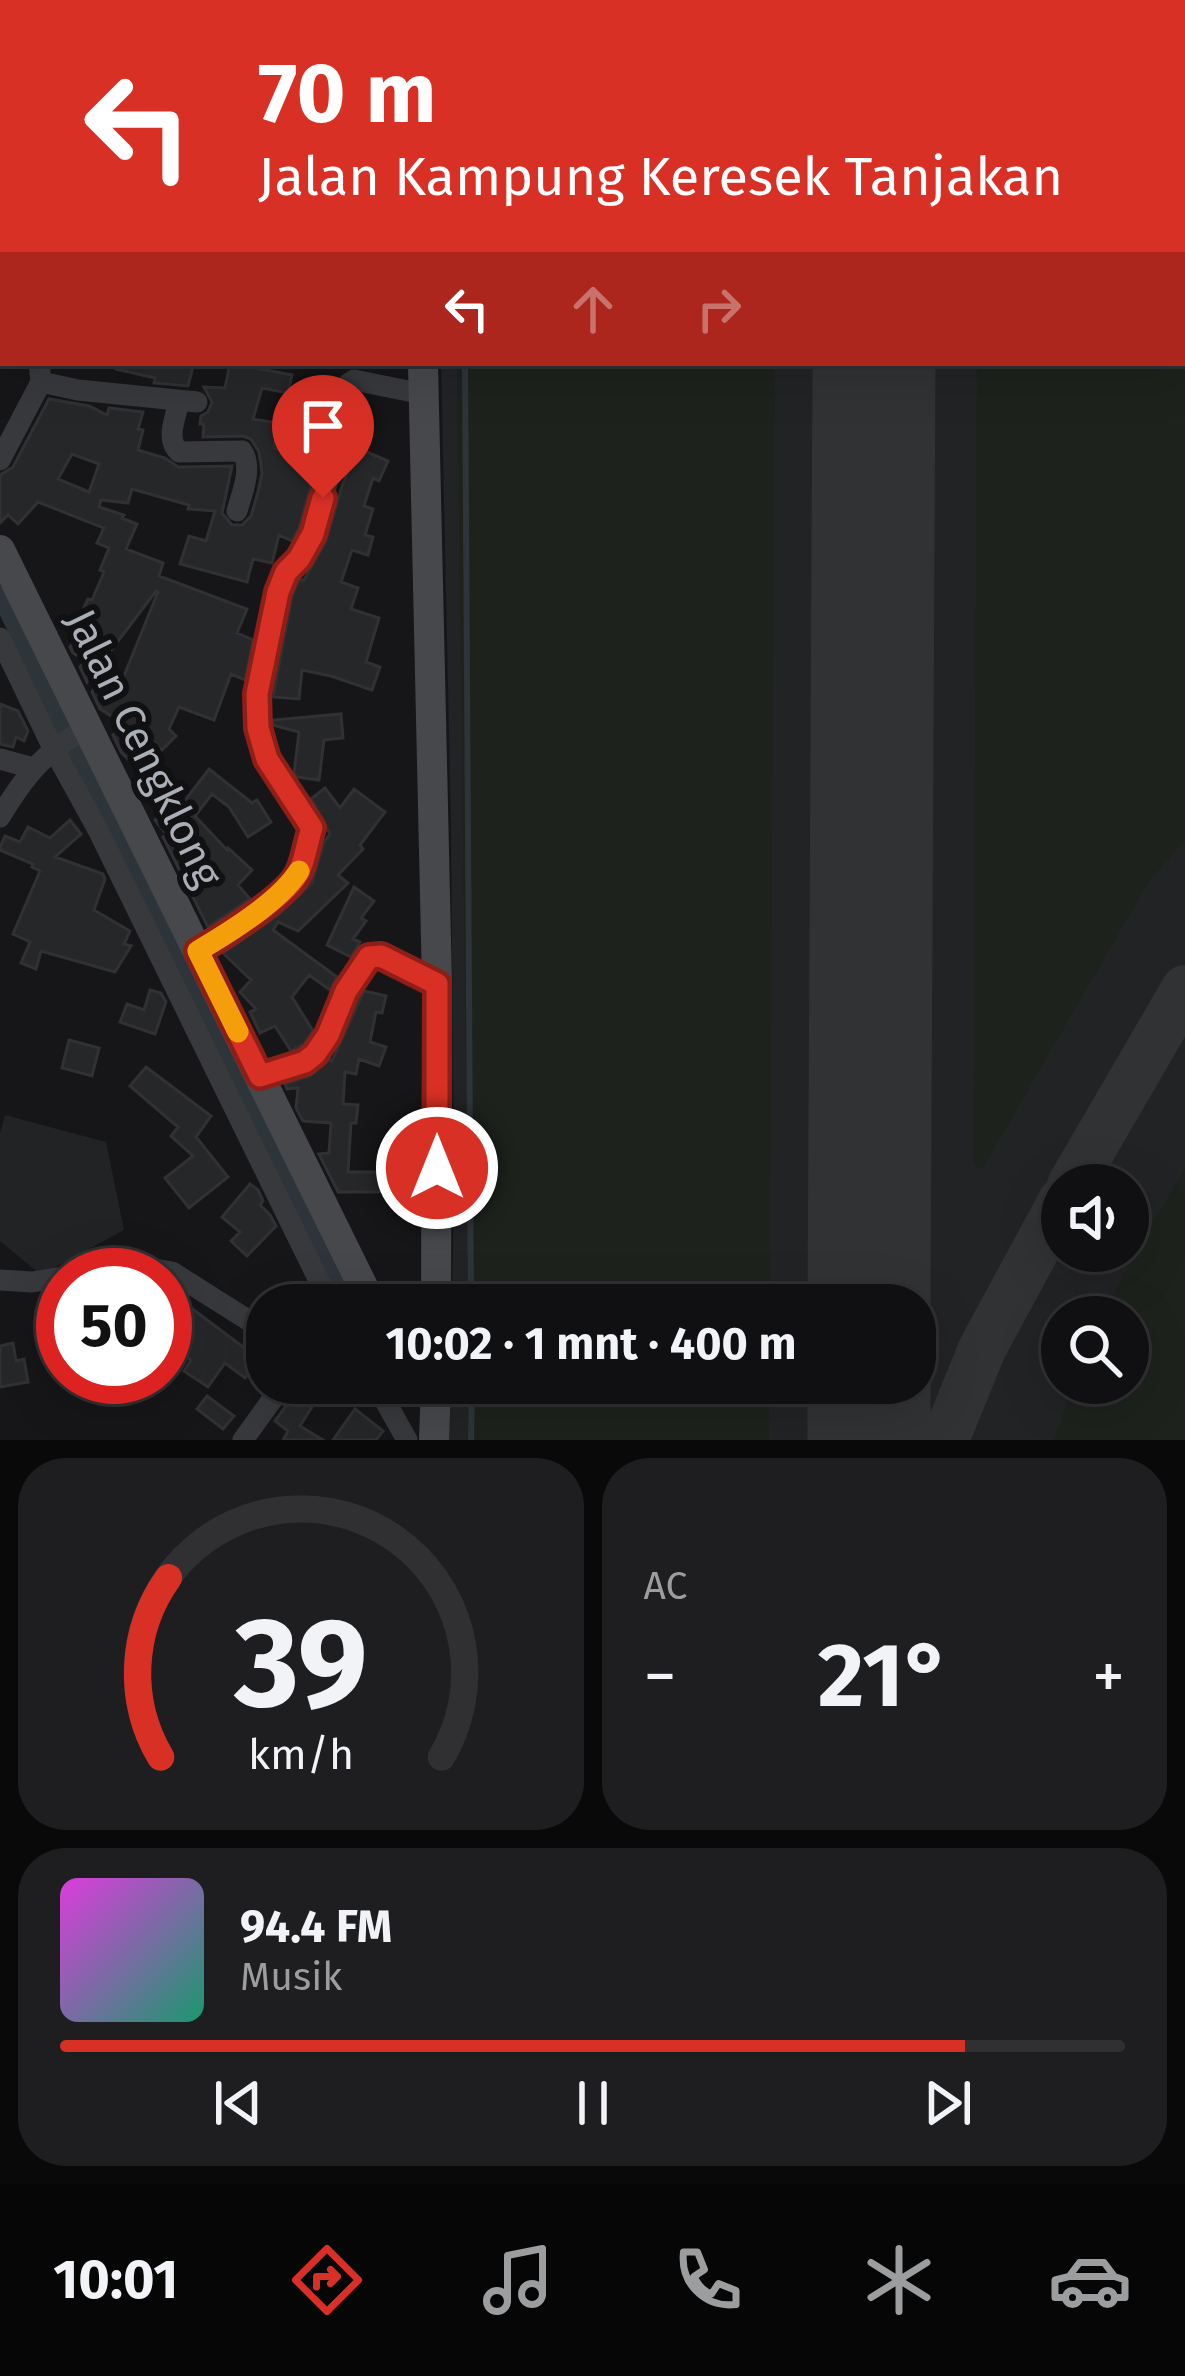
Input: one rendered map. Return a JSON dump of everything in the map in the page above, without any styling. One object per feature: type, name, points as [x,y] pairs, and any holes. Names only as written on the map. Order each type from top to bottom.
[{"type":"main road","points":[[423,378],[437,984],[436,1284]]},
{"type":"main road","name":"Jalan Cengklong","points":[[0,550],[84,729],[260,1076],[273,1147],[359,1284]]},
{"type":"street","points":[[0,460],[40,372],[78,390],[188,402],[171,438],[173,447],[179,452],[242,451],[246,455],[237,512]]},
{"type":"street","points":[[198,951],[290,885],[300,871],[312,828],[267,759],[258,728],[257,694],[278,592],[313,534],[348,384],[423,378]]},
{"type":"street","points":[[0,638],[98,830],[273,1147],[324,1284]]},
{"type":"street","points":[[0,817],[33,768],[84,729]]},
{"type":"street","points":[[0,759],[33,768]]},
{"type":"street","points":[[260,1076],[305,1062],[315,1054],[369,957],[381,956],[437,984]]},
{"type":"street","points":[[0,1280],[36,1281]]},
{"type":"street","points":[[192,1285],[246,1319]]},
{"type":"street","points":[[243,1440],[269,1404]]},
{"type":"street","points":[[387,1404],[407,1440]]},
{"type":"shaded area","points":[[441,366],[1185,366],[1185,1440],[446,1440],[447,1404],[936,1404],[936,1284],[452,1284]]},
{"type":"shaded area","points":[[457,366],[774,366],[770,1284],[469,1284]]},
{"type":"shaded area","points":[[977,366],[1185,366],[1185,840],[1149,881],[982,1169],[973,1164]]},
{"type":"shaded area","points":[[5,1115],[106,1142],[124,1230],[91,1248],[36,1248],[36,1271],[0,1241],[0,1133]]},
{"type":"shaded area","points":[[1185,1169],[1185,1440],[1054,1440],[1067,1404],[1149,1404],[1149,1296],[1113,1296],[1125,1272],[1149,1272],[1149,1228]]},
{"type":"shaded area","points":[[470,1404],[769,1404],[769,1440],[471,1440]]},
{"type":"building","points":[[193,366],[188,386],[154,383],[155,378],[116,369]]},
{"type":"building","points":[[229,366],[256,366],[292,375],[288,393],[262,388],[253,419],[278,423],[274,448],[304,458],[312,428],[326,432],[299,528],[292,541],[279,535],[272,563],[253,559],[247,582],[180,564],[189,536],[206,541],[215,511],[188,509],[189,505],[132,489],[128,503],[101,500],[99,507],[137,524],[126,549],[163,563],[159,576],[247,609],[237,633],[253,640],[245,680],[231,674],[214,720],[179,707],[169,729],[176,736],[162,750],[152,740],[130,761],[113,735],[124,724],[100,709],[92,692],[95,686],[115,698],[158,592],[87,682],[80,667],[85,660],[70,647],[86,617],[81,614],[104,572],[100,570],[109,548],[97,543],[104,528],[38,502],[18,524],[8,515],[0,523],[0,475],[13,467],[49,399],[89,406],[107,415],[109,408],[143,412],[138,450],[178,467],[232,466],[222,513],[232,525],[242,525],[251,516],[258,492],[259,452],[243,436],[203,437],[201,416],[212,402],[204,387],[225,388]],"holes":[[[72,454],[99,464],[89,492],[58,479]]]},
{"type":"building","points":[[358,448],[388,461],[379,481],[373,478],[364,506],[373,509],[365,535],[373,537],[368,555],[352,550],[341,582],[358,588],[351,609],[379,618],[366,662],[380,667],[372,690],[302,670],[299,699],[273,697],[292,596],[326,541]]},
{"type":"building","points":[[0,704],[18,711],[28,731],[24,741],[16,737],[13,747],[0,744]]},
{"type":"building","points":[[341,714],[343,738],[324,740],[319,780],[297,777],[299,732],[273,725],[273,720]]},
{"type":"building","points":[[209,769],[252,803],[257,800],[271,822],[248,837],[229,807],[212,794],[195,816],[252,870],[238,885],[250,899],[208,927],[163,837],[167,835],[155,820],[173,800],[180,807]]},
{"type":"building","points":[[325,788],[340,808],[354,789],[385,812],[360,845],[363,849],[338,875],[348,883],[298,931],[278,922],[273,930],[337,977],[330,990],[309,975],[292,997],[313,1031],[291,1051],[275,1026],[260,1033],[250,1012],[256,1009],[240,992],[251,980],[223,953],[277,916],[312,883],[330,834],[311,799]]},
{"type":"building","points":[[70,820],[81,834],[55,857],[103,874],[94,910],[130,931],[124,944],[131,946],[115,972],[41,951],[36,969],[21,963],[30,942],[13,934],[40,871],[0,847],[5,836],[20,842],[28,827],[50,838]]},
{"type":"building","points":[[354,887],[374,901],[361,918],[366,921],[353,939],[360,942],[351,957],[327,945]]},
{"type":"building","points":[[150,990],[161,993],[166,1002],[155,1034],[120,1022],[127,1004],[144,1010]]},
{"type":"building","points":[[364,991],[386,996],[382,1013],[376,1012],[370,1042],[386,1047],[379,1066],[359,1059],[356,1074],[345,1072],[343,1104],[358,1105],[356,1123],[351,1123],[348,1172],[392,1172],[391,1192],[338,1192],[319,1154],[329,1153],[331,1123],[303,1121],[296,1108],[298,1088],[287,1089],[285,1084],[310,1076],[332,1061]]},
{"type":"building","points":[[69,1040],[99,1048],[92,1076],[62,1068]]},
{"type":"building","points":[[146,1067],[211,1116],[196,1137],[228,1177],[189,1208],[165,1178],[193,1156],[171,1136],[178,1127],[130,1086]]},
{"type":"building","points":[[250,1184],[258,1190],[260,1205],[276,1226],[247,1256],[231,1241],[240,1232],[222,1217]]},
{"type":"building","points":[[192,1309],[246,1349],[245,1378],[225,1363],[208,1387],[192,1376]]},
{"type":"building","points":[[13,1343],[16,1361],[24,1359],[28,1382],[0,1387],[0,1346]]},
{"type":"building","points":[[207,1396],[234,1416],[223,1429],[197,1409]]},
{"type":"building","points":[[287,1404],[314,1404],[300,1426],[323,1440],[283,1440],[288,1431],[275,1421]]},
{"type":"building","points":[[355,1409],[383,1431],[376,1440],[333,1440]]},
{"type":"waterway","points":[[465,366],[471,1284]]},
{"type":"waterway","points":[[0,595],[335,1284]]},
{"type":"waterway","points":[[471,1440],[472,1404]]},
{"type":"taxiway","points":[[1083,1164],[1185,989]]},
{"type":"taxiway","points":[[945,1440],[982,1349],[1041,1240]]},
{"type":"runway","points":[[869,1284],[874,366]]},
{"type":"runway","points":[[869,1404],[869,1440]]},
{"type":"slow traffic","points":[[238,1032],[198,951],[290,885],[299,871]]},
{"type":"route","points":[[323,498],[313,534],[278,592],[257,694],[258,728],[267,759],[312,828],[300,871],[290,885],[198,951],[260,1076],[305,1062],[315,1054],[369,957],[381,956],[437,984],[437,1168]]}]
